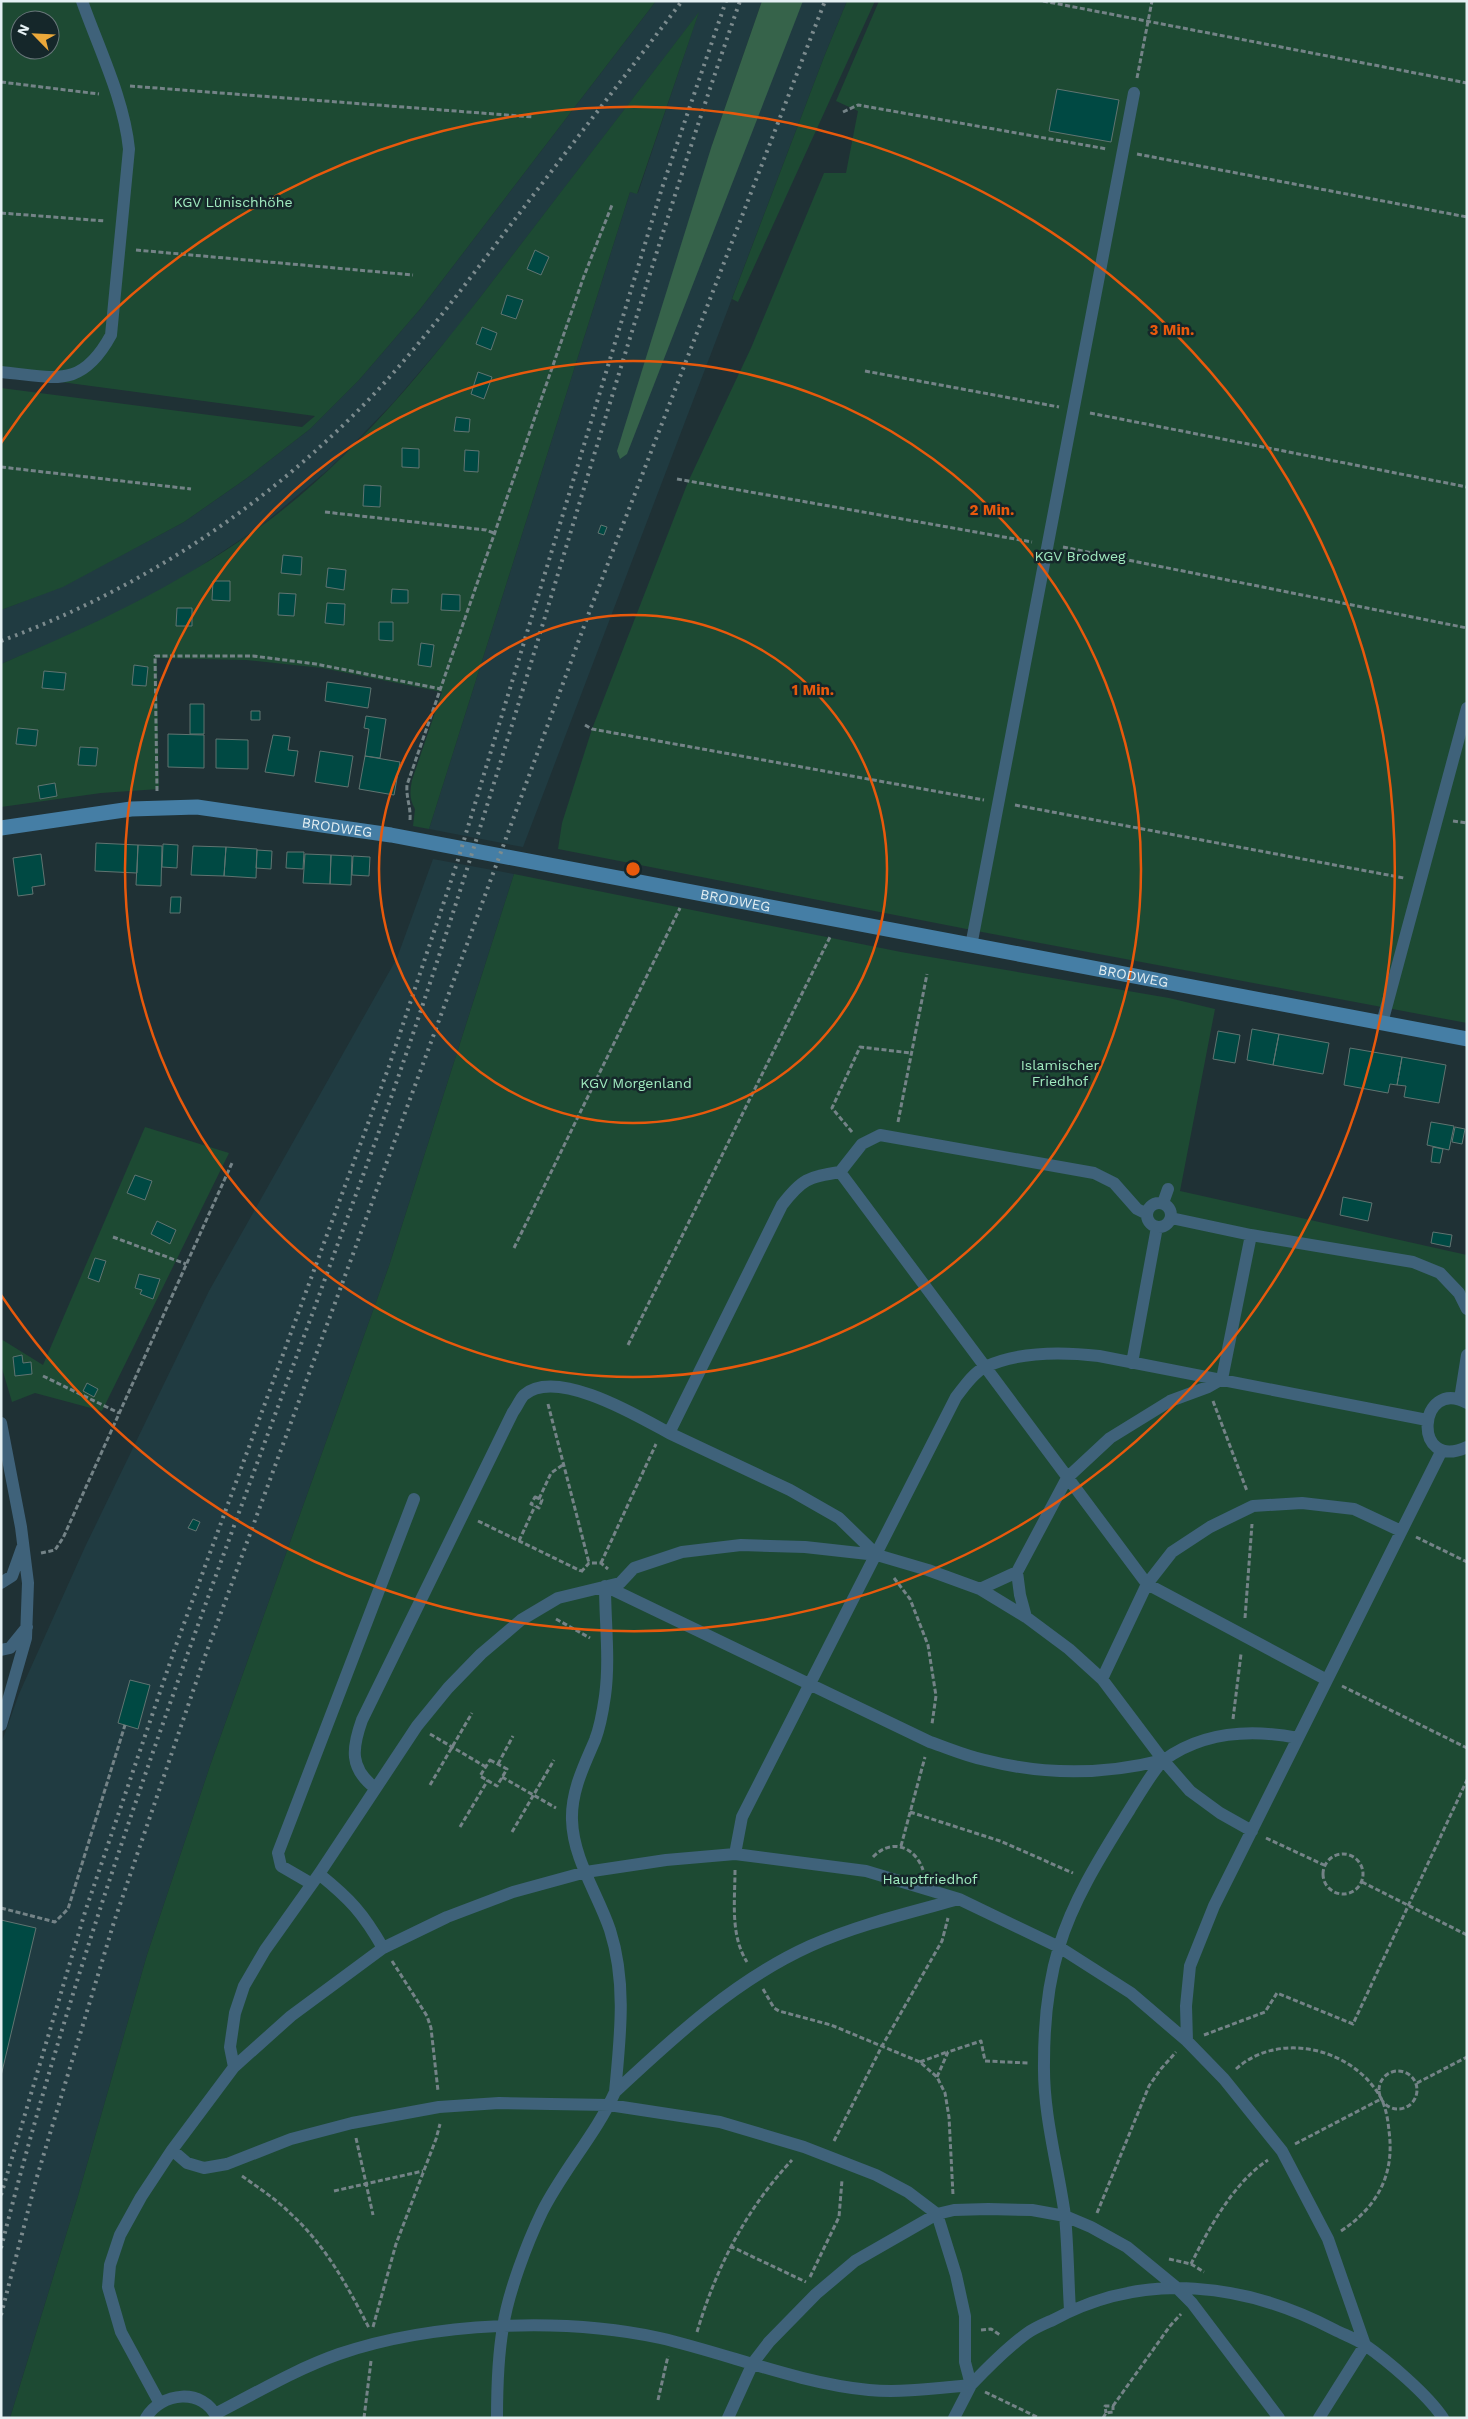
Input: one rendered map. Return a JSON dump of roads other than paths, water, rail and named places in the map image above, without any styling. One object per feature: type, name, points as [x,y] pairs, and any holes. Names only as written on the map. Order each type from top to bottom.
[{"type":"street","name":"BRODWEG","points":[[1,828],[103,813],[197,807],[406,838],[1467,1039]]},
{"type":"lane","points":[[1,372],[54,377],[76,375],[89,367],[100,355],[111,335],[129,149],[126,123],[82,1]]},
{"type":"lane","points":[[971,946],[1134,93]]},
{"type":"lane","points":[[1382,1023],[1467,708]]},
{"type":"lane","points":[[666,1431],[782,1205],[798,1185],[818,1175],[840,1172],[862,1144],[880,1135],[1094,1173],[1114,1183],[1137,1209],[1147,1214]]},
{"type":"lane","points":[[840,1172],[1147,1584],[1327,1680]]},
{"type":"lane","points":[[1164,1203],[1168,1189]]},
{"type":"lane","points":[[1156,1203],[1164,1203],[1168,1207],[1171,1218],[1163,1227],[1157,1227],[1148,1220],[1147,1214],[1150,1207],[1156,1203]]},
{"type":"lane","points":[[1171,1218],[1251,1235],[1413,1262],[1440,1273],[1458,1293],[1467,1309]]},
{"type":"lane","points":[[1132,1362],[1157,1227]]},
{"type":"lane","points":[[980,1589],[1000,1582],[1017,1572],[1067,1478],[1110,1438],[1170,1401],[1208,1387],[1222,1379],[1251,1235]]},
{"type":"lane","points":[[735,1854],[742,1817],[811,1685],[956,1397],[969,1380],[985,1368],[1023,1357],[1065,1353],[1132,1362],[1426,1420]]},
{"type":"lane","points":[[1467,1355],[1463,1401],[1446,1399],[1432,1408],[1426,1420],[1427,1432],[1432,1442],[1442,1450],[1456,1452],[1467,1446]]},
{"type":"lane","points":[[375,1788],[364,1780],[356,1764],[354,1744],[362,1720],[513,1412],[525,1395],[544,1387],[567,1387],[587,1393],[790,1490],[839,1518],[876,1555]]},
{"type":"lane","points":[[1,1423],[23,1543],[28,1583],[26,1638],[1,1725]]},
{"type":"lane","points":[[1187,2041],[1186,2006],[1190,1966],[1214,1906],[1442,1450]]},
{"type":"lane","points":[[383,1948],[368,1922],[348,1897],[315,1879],[281,1866],[278,1853],[414,1499]]},
{"type":"lane","points":[[1102,1679],[1147,1584],[1172,1552],[1210,1527],[1253,1506],[1302,1502],[1354,1509],[1402,1531]]},
{"type":"lane","points":[[1,1583],[12,1576],[23,1543]]},
{"type":"lane","points":[[234,2067],[230,2047],[235,2013],[244,1986],[265,1950],[315,1879],[417,1726],[448,1688],[481,1654],[521,1620],[538,1609],[558,1598],[620,1583],[634,1568],[682,1552],[741,1545],[805,1547],[876,1555],[928,1570],[980,1589],[1026,1617],[1069,1649],[1102,1679],[1163,1760],[1190,1792],[1220,1813],[1252,1831]]},
{"type":"lane","points":[[1017,1572],[1020,1595],[1026,1617]]},
{"type":"lane","points":[[497,2418],[503,2326],[525,2254],[542,2212],[609,2105],[615,2092],[622,2007],[618,1965],[610,1930],[578,1852],[572,1818],[572,1802],[580,1774],[596,1738],[605,1696],[605,1586]]},
{"type":"lane","points":[[605,1586],[930,1742],[983,1760],[1037,1771],[1088,1772],[1128,1769],[1163,1760],[1195,1744],[1232,1732],[1271,1733],[1298,1738]]},
{"type":"lane","points":[[1,1650],[10,1648],[27,1626]]},
{"type":"lane","points":[[1070,2310],[1065,2216],[1048,2124],[1044,2063],[1048,2009],[1059,1946],[1087,1880],[1135,1801],[1163,1760]]},
{"type":"lane","points":[[159,2402],[121,2332],[108,2287],[110,2265],[120,2235],[172,2150],[234,2067],[291,2016],[383,1948],[447,1917],[513,1892],[586,1872],[666,1860],[735,1854],[866,1871],[959,1899],[1059,1946],[1130,1993],[1187,2041],[1224,2079],[1282,2151],[1328,2239],[1365,2345]]},
{"type":"lane","points":[[615,2092],[679,2032],[715,2003],[756,1976],[808,1947],[863,1925],[959,1899]]},
{"type":"lane","points":[[172,2150],[187,2163],[204,2168],[227,2164],[291,2138],[352,2123],[439,2108],[499,2103],[609,2105],[720,2122],[804,2147],[876,2175],[908,2192],[937,2214],[958,2283],[965,2316],[965,2362],[971,2385]]},
{"type":"lane","points":[[728,2418],[753,2363],[768,2342],[816,2294],[854,2261],[937,2214],[954,2210],[1032,2210],[1065,2216],[1091,2226],[1127,2247],[1177,2288],[1192,2303],[1279,2418]]},
{"type":"lane","points":[[954,2418],[971,2385],[1027,2333],[1070,2310],[1098,2299],[1136,2291],[1177,2288],[1213,2289],[1243,2294],[1278,2304],[1315,2319],[1365,2345],[1407,2380],[1442,2418]]},
{"type":"lane","points":[[146,2418],[151,2409],[159,2402],[173,2397],[185,2396],[199,2400],[216,2416],[308,2366],[340,2353],[418,2335],[503,2326],[576,2327],[619,2331],[671,2341],[815,2380],[870,2390],[929,2389],[971,2385]]},
{"type":"lane","points":[[1319,2418],[1365,2345]]},
{"type":"railway","points":[[1,641],[54,620],[155,568],[249,506],[336,432],[396,370],[433,325],[682,1]]},
{"type":"railway","points":[[1,2195],[85,1912],[175,1648],[388,1069],[457,863],[662,188],[726,1]]},
{"type":"railway","points":[[1,2248],[33,2127],[69,2008],[147,1770],[381,1125],[446,934],[489,801],[652,266],[740,1]]},
{"type":"railway","points":[[1,2315],[36,2180],[114,1922],[204,1659],[590,610],[825,1]]},
{"type":"park label","name":"KGV Lünischhöhe","points":[[233,202]]},
{"type":"park label","name":"KGV Brodweg","points":[[1080,556]]},
{"type":"park label","name":"Islamischer Friedhof","points":[[1060,1074]]},
{"type":"park label","name":"KGV Morgenland","points":[[636,1083]]},
{"type":"park label","name":"Hauptfriedhof","points":[[930,1879]]}]
